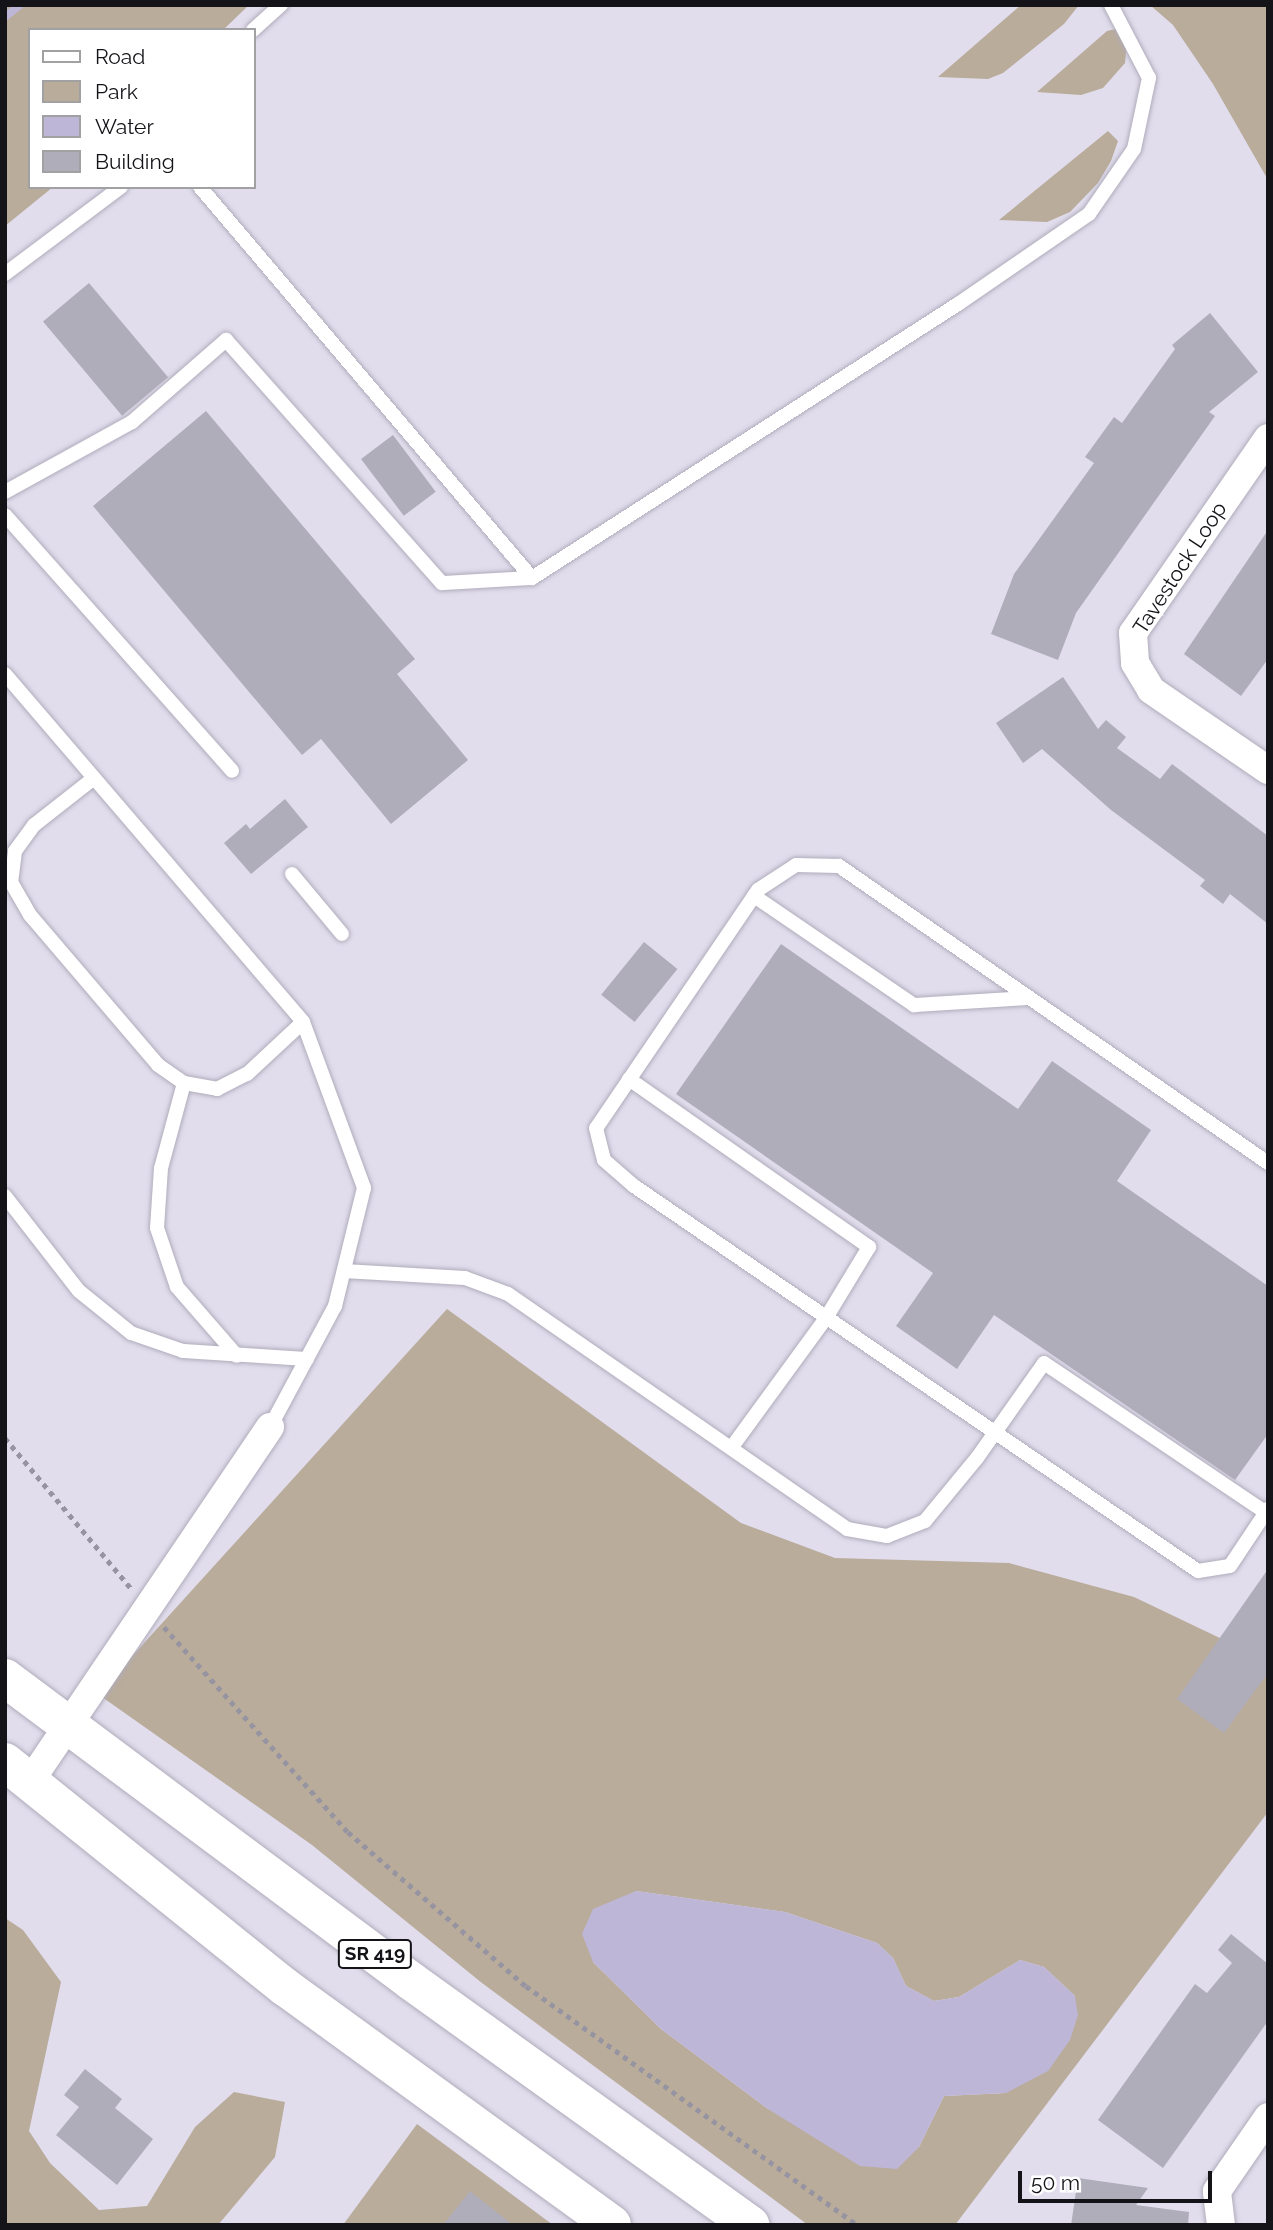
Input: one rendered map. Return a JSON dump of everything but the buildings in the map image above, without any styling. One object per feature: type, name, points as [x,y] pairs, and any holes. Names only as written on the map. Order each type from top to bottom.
[{"type":"main road","name":"SR 419","points":[[5,1678],[750,2225]]},
{"type":"main road","points":[[17,1772],[285,1987],[612,2225]]},
{"type":"street","name":"Tavestock Loop","points":[[1268,438],[1133,633],[1135,663],[1151,690],[1268,770]]},
{"type":"street","points":[[17,1772],[66,1725],[270,1427]]},
{"type":"street","points":[[1221,2225],[1217,2191],[1268,2117]]},
{"type":"lane","points":[[255,28],[281,5]]},
{"type":"lane","points":[[5,492],[132,422],[226,340],[442,583],[532,578],[958,304],[1089,214],[1134,149],[1149,78],[1111,5]]},
{"type":"lane","points":[[5,274],[118,189]]},
{"type":"lane","points":[[202,189],[532,578]]},
{"type":"lane","points":[[5,515],[232,771]]},
{"type":"lane","points":[[5,674],[303,1022],[364,1188],[335,1306],[270,1427]]},
{"type":"lane","points":[[94,778],[34,825],[15,851],[8,881],[30,915],[158,1065],[184,1083],[217,1089],[247,1074],[303,1022]]},
{"type":"lane","points":[[344,1271],[465,1278],[508,1294],[847,1529],[887,1536],[925,1521],[994,1434],[1044,1363],[1266,1511],[1230,1566],[1198,1571],[994,1434],[634,1186],[604,1160],[596,1128],[754,896],[796,865],[839,866],[1268,1163]]},
{"type":"lane","points":[[292,874],[342,934]]},
{"type":"lane","points":[[754,896],[915,1005],[1029,998]]},
{"type":"lane","points":[[629,1079],[869,1247],[826,1318],[732,1447]]},
{"type":"lane","points":[[184,1083],[160,1168],[157,1228],[177,1287],[237,1356]]},
{"type":"lane","points":[[5,1196],[79,1291],[131,1332],[183,1351],[307,1359]]},
{"type":"path","points":[[5,1438],[131,1588]]},
{"type":"path","points":[[164,1627],[348,1832],[526,1986],[857,2225]]},
{"type":"green space","points":[[5,5],[249,5],[225,28],[28,28],[28,189],[51,189],[5,226]]},
{"type":"green space","points":[[1021,5],[1079,5],[1064,24],[1003,73],[988,79],[938,77]]},
{"type":"green space","points":[[1150,5],[1268,5],[1268,180],[1213,84],[1173,25]]},
{"type":"green space","points":[[1116,29],[1127,43],[1125,63],[1103,88],[1081,95],[1037,92],[1107,31]]},
{"type":"green space","points":[[1108,131],[1118,141],[1111,161],[1098,183],[1070,212],[1047,222],[999,220]]},
{"type":"green space","points":[[447,1309],[741,1523],[835,1558],[1009,1563],[1134,1597],[1268,1661],[1268,1812],[955,2225],[808,2225],[482,1983],[312,1845],[102,1697],[125,1664]],"holes":[[[636,1891],[785,1912],[877,1943],[893,1958],[906,1986],[934,2001],[959,1997],[1020,1960],[1044,1967],[1075,1996],[1006,2093],[944,2096],[919,2147],[768,2109],[661,2029],[593,1962]]]},
{"type":"green space","points":[[5,1918],[23,1930],[61,1982],[29,2131],[50,2163],[99,2210],[147,2206],[195,2127],[234,2092],[285,2102],[275,2157],[218,2225],[5,2225]]},
{"type":"green space","points":[[417,2124],[553,2225],[343,2225]]},
{"type":"water","points":[[636,1891],[785,1912],[877,1943],[893,1958],[906,1986],[934,2001],[959,1997],[1020,1960],[1044,1967],[1075,1996],[1078,2015],[1070,2040],[1048,2071],[1006,2093],[944,2096],[919,2147],[897,2169],[860,2166],[768,2109],[661,2029],[593,1962],[582,1934],[593,1909]]},
{"type":"waterway","points":[[5,17],[20,5]]}]
